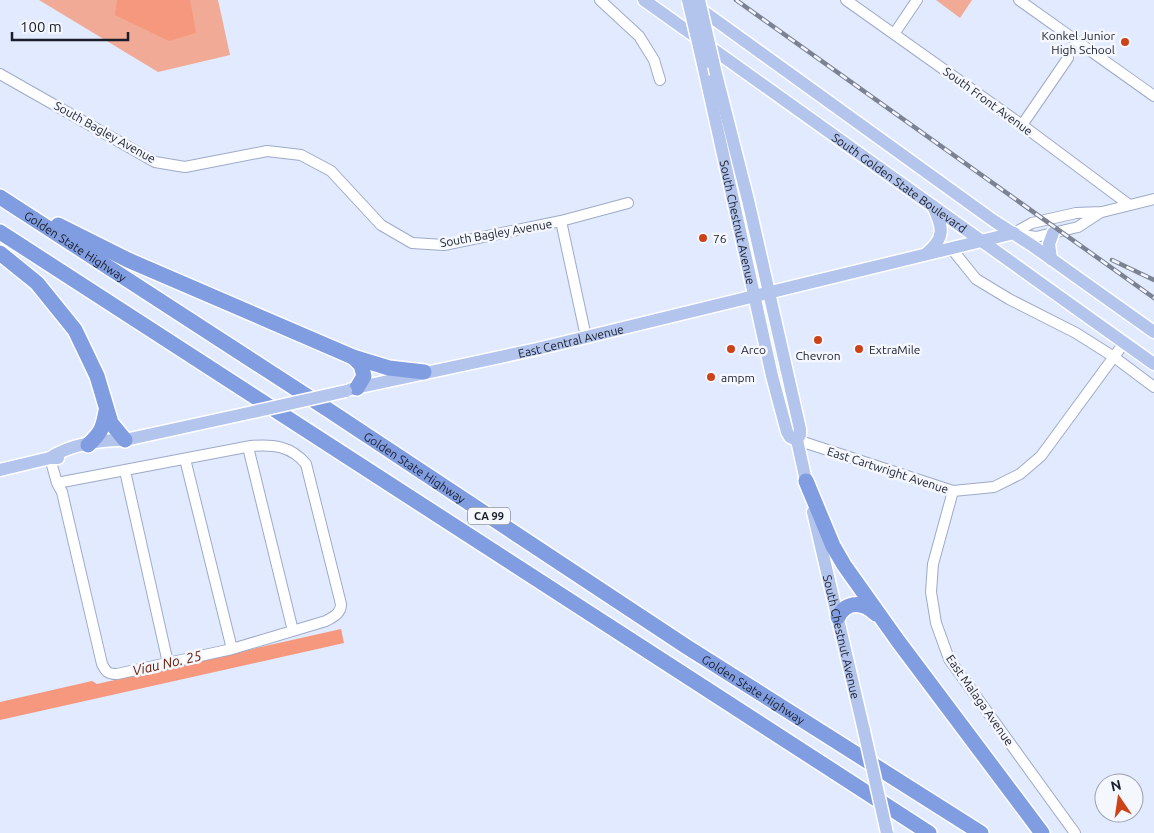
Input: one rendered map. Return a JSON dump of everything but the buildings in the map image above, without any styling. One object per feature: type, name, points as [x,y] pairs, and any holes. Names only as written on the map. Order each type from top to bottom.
[{"type":"highway","points":[[0,196],[128,260],[353,357],[389,368],[424,372]]},
{"type":"highway","name":"Golden State Highway","points":[[0,196],[687,647],[981,833]]},
{"type":"highway","name":"Golden State Highway","points":[[0,232],[929,833]]},
{"type":"highway","points":[[0,253],[37,283],[75,330],[97,376],[111,423],[125,440]]},
{"type":"highway","points":[[352,389],[364,376],[361,365],[353,357]]},
{"type":"highway","points":[[88,445],[98,436],[103,427],[106,411]]},
{"type":"highway","points":[[806,481],[838,555],[881,618],[1042,833]]},
{"type":"highway","points":[[838,617],[848,607],[862,604],[870,608],[881,618]]},
{"type":"main road","name":"South Golden State Boulevard","points":[[644,0],[1154,364]]},
{"type":"main road","name":"South Golden State Boulevard","points":[[688,0],[1154,332]]},
{"type":"main road","name":"South Chestnut Avenue","points":[[688,0],[786,432],[790,437],[797,440]]},
{"type":"main road","name":"South Chestnut Avenue","points":[[699,0],[800,429],[797,440],[887,833]]},
{"type":"main road","points":[[925,254],[934,246],[941,234],[941,225],[933,206]]},
{"type":"main road","name":"East Central Avenue","points":[[50,458],[60,451],[110,440],[125,440],[586,337],[1014,233]]},
{"type":"main road","points":[[1051,259],[1050,244],[1053,233]]},
{"type":"main road","name":"East Central Avenue","points":[[0,470],[50,458],[62,458],[110,448],[125,440]]},
{"type":"street","points":[[600,0],[639,36],[654,60],[660,80]]},
{"type":"street","name":"South Front Avenue","points":[[846,0],[1022,124],[1128,204]]},
{"type":"street","points":[[894,34],[918,0]]},
{"type":"street","points":[[1019,0],[1154,96]]},
{"type":"street","points":[[1022,124],[1068,58]]},
{"type":"street","name":"South Bagley Avenue","points":[[0,74],[155,162],[185,167],[267,151],[301,155],[331,171],[381,225],[412,243],[444,245],[561,221],[628,203]]},
{"type":"street","name":"East Central Avenue","points":[[1014,233],[1032,223],[1076,213],[1102,212],[1154,199]]},
{"type":"street","name":"East Central Avenue","points":[[1014,233],[1036,237],[1053,233],[1078,227],[1102,212]]},
{"type":"street","points":[[561,221],[586,337]]},
{"type":"street","points":[[951,248],[976,279],[1031,311],[1076,333],[1114,357],[1154,387]]},
{"type":"street","name":"East Cartwright Avenue","points":[[797,440],[953,492],[994,487],[1020,474],[1041,456],[1124,343]]},
{"type":"street","points":[[50,458],[57,484],[62,492],[102,664],[110,674],[232,649],[326,621],[336,616],[341,610],[339,595],[306,464],[294,452],[280,446],[248,447],[57,484]]},
{"type":"street","points":[[248,447],[293,631]]},
{"type":"street","points":[[185,459],[232,649]]},
{"type":"street","points":[[125,471],[168,663]]},
{"type":"street","name":"East Malaga Avenue","points":[[953,492],[933,564],[931,592],[936,623],[949,659],[1075,833]]},
{"type":"shaded area","points":[[39,0],[218,0],[230,55],[158,72]]},
{"type":"shaded area","points":[[117,0],[190,0],[196,33],[169,41],[115,15]]},
{"type":"shaded area","points":[[936,0],[972,0],[960,18]]},
{"type":"shaded area","points":[[341,629],[344,643],[0,720],[0,702],[92,681],[97,684]]},
{"type":"railway","points":[[736,0],[1154,298]]},
{"type":"railway","points":[[1112,260],[1154,280]]},
{"type":"place","name":"Konkel Junior High School","points":[[1125,42]]},
{"type":"place","name":"76","points":[[703,238]]},
{"type":"place","name":"Chevron","points":[[818,340]]},
{"type":"place","name":"Arco","points":[[731,349]]},
{"type":"place","name":"ExtraMile","points":[[859,349]]},
{"type":"place","name":"ampm","points":[[711,377]]},
{"type":"water label","name":"Viau No. 25","points":[[167,663]]}]
